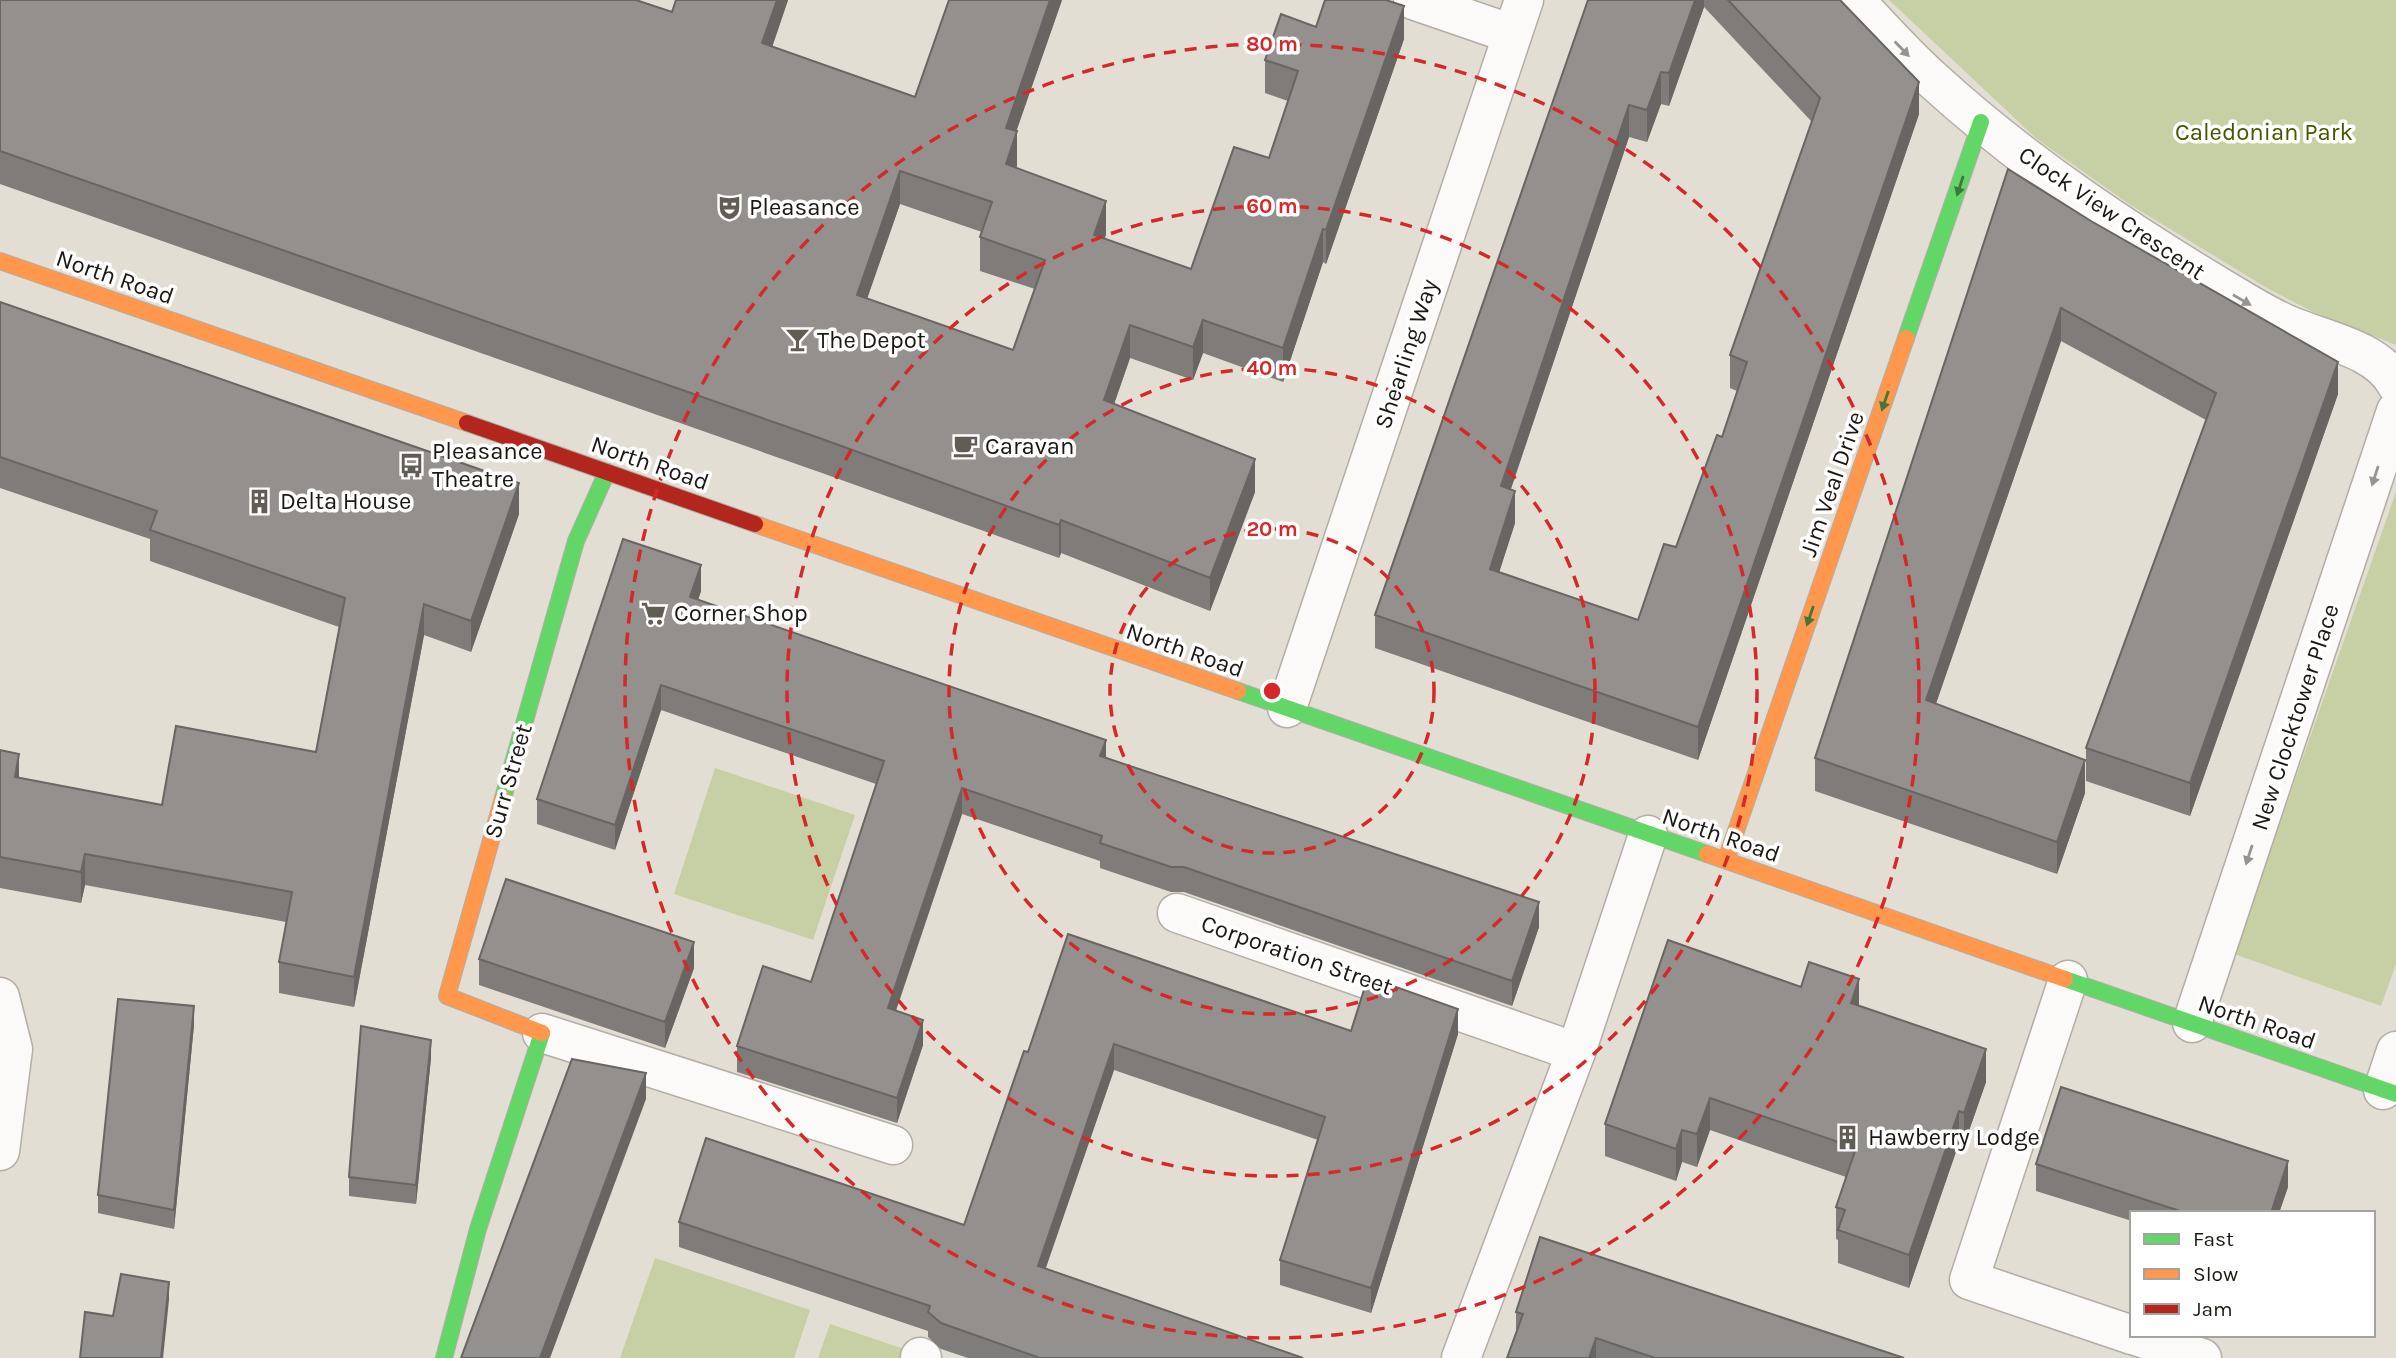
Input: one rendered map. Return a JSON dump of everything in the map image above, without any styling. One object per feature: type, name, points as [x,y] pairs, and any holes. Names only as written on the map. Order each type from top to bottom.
[{"type":"street","points":[[1413,0],[1518,17]]},
{"type":"street","name":"Clock View Crescent","points":[[1855,0],[1931,79],[1981,121],[2091,204],[2168,255],[2282,323],[2357,351],[2376,361],[2392,376],[2396,384]]},
{"type":"street","name":"Shearling Way","points":[[1287,708],[1518,17]]},
{"type":"street","name":"Jim Veal Drive","points":[[1726,860],[1981,121]]},
{"type":"street","name":"North Road","points":[[0,261],[2389,1092]]},
{"type":"street","name":"New Clocktower Place","points":[[2192,1024],[2396,411]]},
{"type":"street","name":"Surr Street","points":[[607,472],[576,541],[447,996],[542,1032],[893,1145]]},
{"type":"street","points":[[1472,1355],[1648,835]]},
{"type":"street","name":"Corporation Street","points":[[1177,913],[1576,1052]]},
{"type":"street","points":[[2068,980],[1969,1280],[2130,1334]]},
{"type":"street","points":[[0,997],[13,1049],[0,1151]]},
{"type":"street","points":[[444,1358],[478,1229],[542,1032]]},
{"type":"street","points":[[2389,1092],[2396,1051]]},
{"type":"street","points":[[2138,1337],[2202,1358]]},
{"type":"green space","name":"Caledonian Park","points":[[1889,0],[2396,0],[2396,345],[2313,312],[2267,288],[2129,204],[2037,139]]},
{"type":"green space","points":[[2396,492],[2396,964],[2381,1006],[2234,954]]},
{"type":"green space","points":[[715,768],[855,815],[813,940],[674,894]]},
{"type":"green space","points":[[655,1258],[810,1310],[794,1358],[620,1358]]},
{"type":"green space","points":[[830,1324],[904,1349],[900,1358],[818,1358]]},
{"type":"building","points":[[0,0],[636,0],[672,12],[676,0],[777,0],[762,43],[915,97],[949,0],[1050,0],[1006,128],[1017,131],[1006,164],[1106,201],[1094,235],[1191,269],[1234,147],[1269,158],[1298,71],[1265,60],[1281,14],[1316,27],[1325,0],[1386,0],[1404,6],[1283,348],[1203,320],[1193,347],[1130,325],[1104,400],[1255,459],[1210,578],[1061,520],[1059,525],[822,439],[0,151]],"holes":[[[900,171],[992,202],[980,237],[1045,260],[1013,350],[857,295]]]},
{"type":"building","points":[[1588,0],[1695,0],[1669,73],[1661,72],[1647,110],[1629,105],[1501,486],[1515,491],[1490,569],[1638,620],[1664,544],[1676,547],[1717,435],[1722,437],[1747,362],[1730,355],[1820,98],[1728,0],[1840,0],[1919,82],[1698,727],[1375,615]]},
{"type":"building","points":[[2008,169],[2091,221],[2338,362],[2190,783],[2086,748],[2216,393],[2061,308],[1926,700],[2085,760],[2057,842],[1815,758]]},
{"type":"building","points":[[0,302],[519,483],[471,621],[424,604],[354,977],[279,962],[292,892],[85,854],[81,872],[0,857],[0,750],[19,754],[15,777],[162,805],[176,726],[316,752],[345,598],[150,530],[157,511],[0,457]]},
{"type":"building","points":[[623,539],[701,565],[690,597],[1106,740],[1100,756],[1539,902],[1512,981],[1184,867],[1171,867],[1100,843],[1102,836],[962,788],[888,1008],[923,1020],[897,1098],[737,1046],[763,966],[811,982],[884,761],[661,685],[615,825],[537,799]]},
{"type":"building","points":[[506,879],[694,942],[665,1022],[479,959]]},
{"type":"building","points":[[1068,934],[1351,1031],[1368,977],[1458,1009],[1371,1288],[1280,1260],[1325,1117],[1114,1044],[1038,1266],[1303,1358],[1040,1358],[941,1323],[928,1312],[930,1306],[679,1222],[706,1138],[964,1225]]},
{"type":"building","name":"Hawberry Lodge","points":[[1668,940],[1801,987],[1809,962],[1859,979],[1851,1003],[1986,1049],[1964,1113],[1959,1111],[1909,1255],[1838,1230],[1845,1210],[1836,1207],[1856,1148],[1710,1098],[1697,1134],[1682,1130],[1676,1149],[1605,1124]]},
{"type":"building","points":[[118,999],[194,1006],[174,1210],[98,1195]]},
{"type":"building","points":[[361,1026],[431,1040],[416,1185],[349,1177]]},
{"type":"building","points":[[572,1059],[646,1073],[540,1358],[461,1358]]},
{"type":"building","points":[[2061,1087],[2288,1161],[2272,1211],[2180,1211],[2036,1164]]},
{"type":"building","points":[[1540,1237],[1904,1358],[1655,1358],[1596,1338],[1589,1358],[1507,1358],[1523,1314],[1516,1312]]},
{"type":"building","points":[[121,1274],[169,1282],[161,1358],[80,1358],[85,1312],[113,1316]]},
{"type":"traffic: fast","points":[[1906,338],[1981,122]]},
{"type":"traffic: fast","points":[[503,798],[576,541],[607,472]]},
{"type":"traffic: fast","points":[[1238,691],[1707,854]]},
{"type":"traffic: fast","points":[[2065,979],[2396,1094]]},
{"type":"traffic: fast","points":[[444,1358],[478,1229],[542,1033]]},
{"type":"traffic: slow","points":[[0,261],[467,423]]},
{"type":"traffic: slow","points":[[1726,860],[1906,338]]},
{"type":"traffic: slow","points":[[755,524],[1238,691]]},
{"type":"traffic: slow","points":[[503,798],[447,996],[542,1033]]},
{"type":"traffic: slow","points":[[1707,854],[2065,979]]},
{"type":"traffic: jam","points":[[467,423],[755,524]]},
{"type":"place","name":"Pleasance","points":[[729,207]]},
{"type":"place","name":"The Depot","points":[[797,340]]},
{"type":"place","name":"Caravan","points":[[965,446]]},
{"type":"place","name":"Pleasance Theatre","points":[[412,465]]},
{"type":"place","name":"Delta House","points":[[260,501]]},
{"type":"place","name":"Corner Shop","points":[[654,613]]},
{"type":"place","name":"Hawberry Lodge","points":[[1848,1137]]}]
